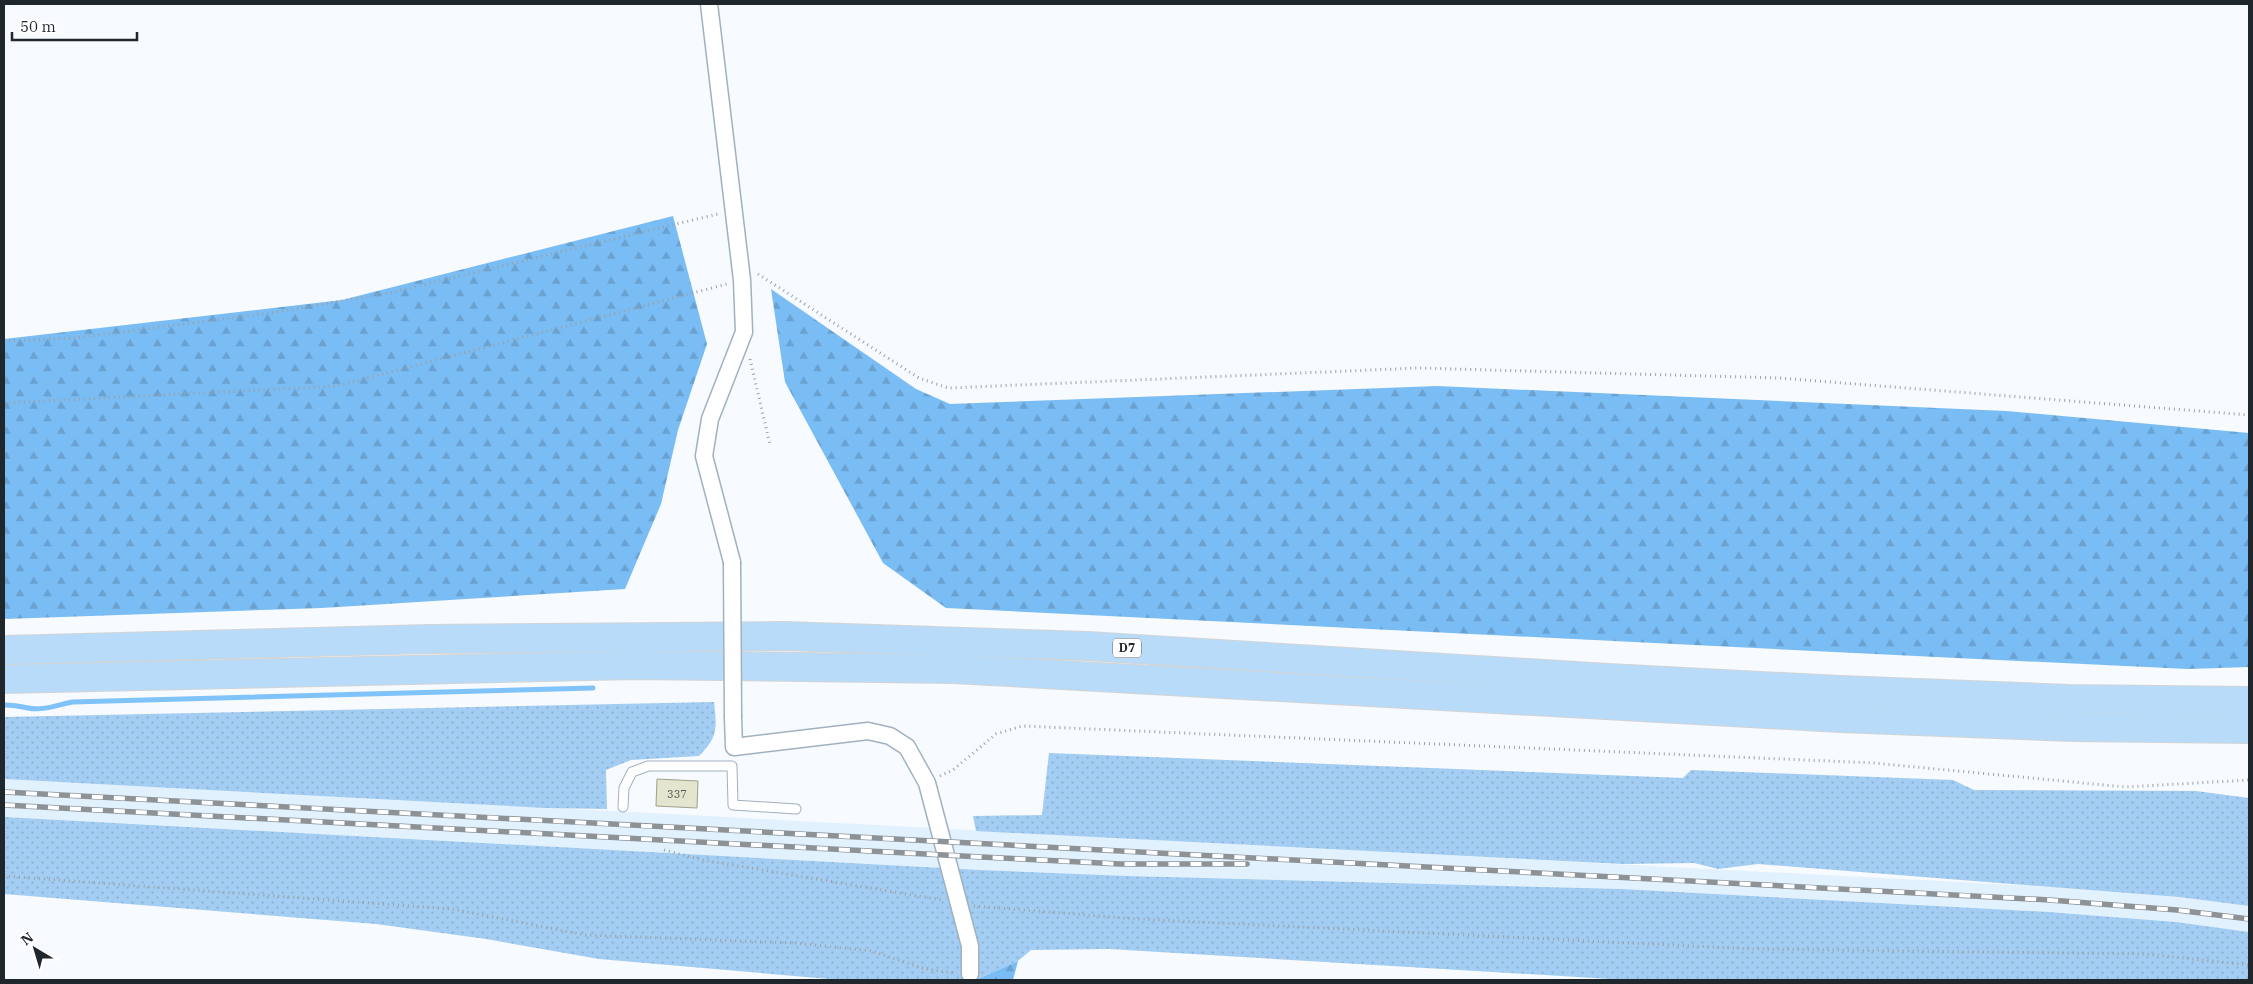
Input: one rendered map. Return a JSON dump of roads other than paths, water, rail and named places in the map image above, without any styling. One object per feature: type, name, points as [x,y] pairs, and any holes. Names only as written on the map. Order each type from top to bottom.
[{"type":"highway","name":"D7","points":[[4,650],[430,639],[784,636],[1088,646],[1608,678],[1840,690],[2069,699],[2249,700]]},
{"type":"highway","name":"D7","points":[[4,679],[635,665],[943,669],[1840,718],[2072,727],[2249,729]]},
{"type":"street","points":[[709,4],[738,262],[742,280],[744,332],[710,419],[704,456],[732,562],[734,747],[839,733],[875,732],[890,736],[907,747],[927,783],[970,946],[970,974]]},
{"type":"lane","points":[[734,747],[732,766],[733,805],[796,809]]},
{"type":"lane","points":[[623,807],[624,788],[632,772],[648,766],[732,766]]},
{"type":"waterway","points":[[4,705],[39,709],[72,702],[593,688]]},
{"type":"railway","points":[[4,792],[2050,900],[2177,910],[2249,919]]},
{"type":"railway","points":[[4,805],[1120,864],[1247,864]]}]
